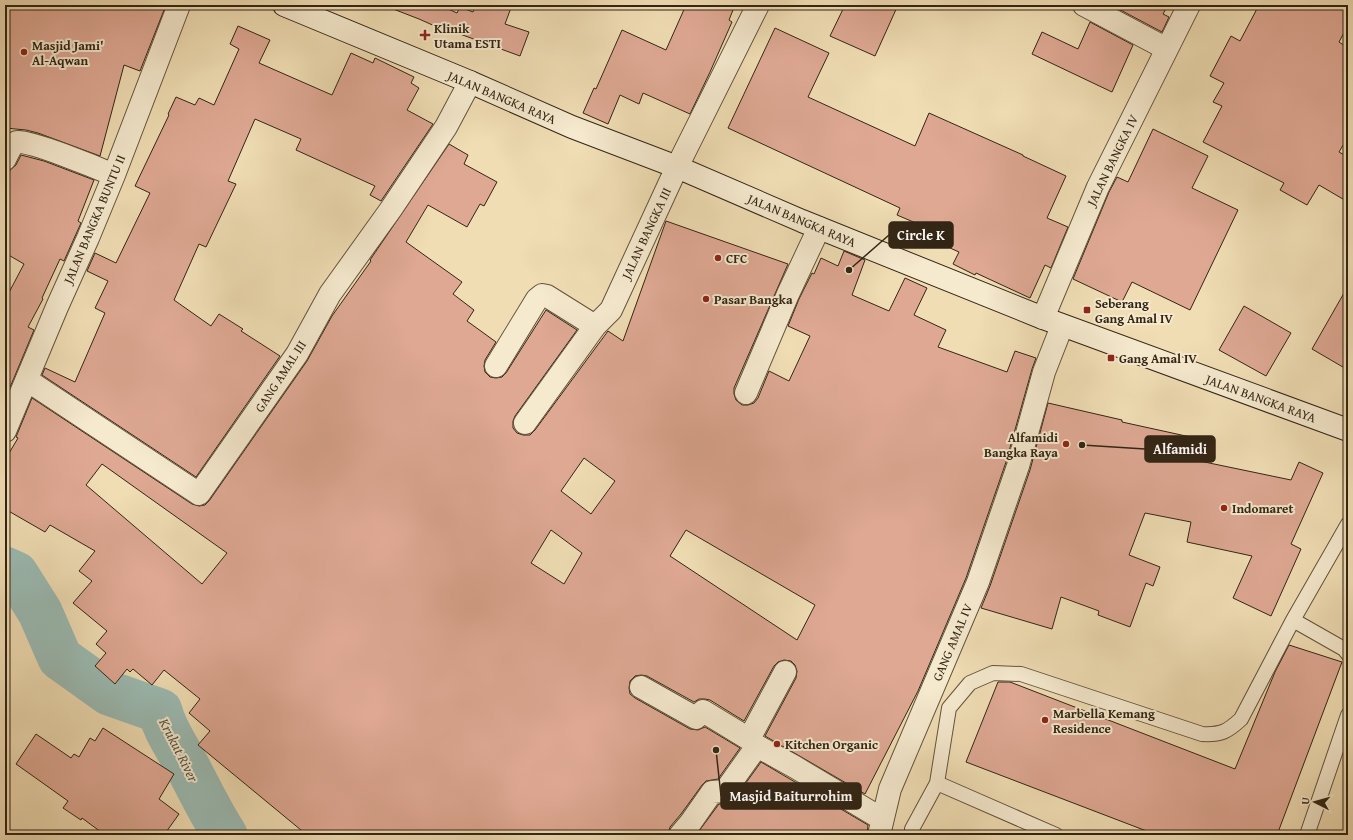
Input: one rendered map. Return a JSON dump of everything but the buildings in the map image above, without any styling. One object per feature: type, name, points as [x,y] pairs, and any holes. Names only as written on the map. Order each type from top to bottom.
[{"type":"street","name":"JALAN BANGKA BUNTU II","points":[[5,431],[114,175],[179,5]]},
{"type":"street","name":"JALAN BANGKA RAYA","points":[[284,5],[572,126],[677,167],[819,228],[1052,322],[1348,430]]},
{"type":"street","name":"JALAN BANGKA III","points":[[525,423],[595,326],[611,310],[677,167],[758,5]]},
{"type":"street","points":[[1084,5],[1166,49]]},
{"type":"street","name":"JALAN BANGKA IV","points":[[1052,322],[1098,187],[1189,5]]},
{"type":"street","name":"GANG AMAL III","points":[[27,380],[199,494],[297,354],[330,294],[391,209],[446,127],[470,82]]},
{"type":"street","points":[[5,159],[12,146],[17,142],[24,142],[50,150],[114,175]]},
{"type":"street","points":[[746,393],[788,294],[819,228]]},
{"type":"street","points":[[496,366],[537,299],[542,295],[547,296],[595,326]]},
{"type":"street","name":"GANG AMAL IV","points":[[641,687],[696,718],[703,711],[795,767],[879,830],[890,789],[978,582],[1018,466],[1044,372],[1052,322]]},
{"type":"street","points":[[680,835],[712,792],[725,792],[753,742],[785,672]]},
{"type":"lane","points":[[912,829],[937,783],[949,708],[970,683],[993,673],[1021,674],[1202,734],[1217,734],[1231,729],[1241,719],[1293,620],[1348,524]]},
{"type":"lane","points":[[1293,620],[1344,649],[1348,654]]},
{"type":"lane","points":[[1307,835],[1348,715]]},
{"type":"lane","points":[[937,783],[1056,835]]},
{"type":"waterway","name":"Krukut River","points":[[5,569],[16,574],[40,612],[60,658],[109,693],[160,711],[168,732],[209,809],[225,835]]},
{"type":"place","name":"Klinik Utama ESTI","points":[[425,35]]},
{"type":"place","name":"Masjid Jami' Al-Aqwan","points":[[24,52]]},
{"type":"place","name":"CFC","points":[[718,258]]},
{"type":"place","name":"Circle K","points":[[849,270]]},
{"type":"place","name":"Pasar Bangka","points":[[706,299]]},
{"type":"place","name":"Seberang Gang Amal IV","points":[[1087,310]]},
{"type":"place","name":"Gang Amal IV","points":[[1111,358]]},
{"type":"place","name":"Alfamidi Bangka Raya","points":[[1066,444]]},
{"type":"place","name":"Alfamidi","points":[[1082,445]]},
{"type":"place","name":"Indomaret","points":[[1224,508]]},
{"type":"place","name":"Marbella Kemang Residence","points":[[1045,720]]},
{"type":"place","name":"Kitchen Organic","points":[[777,744]]},
{"type":"place","name":"Masjid Baiturrohim","points":[[716,750]]}]
